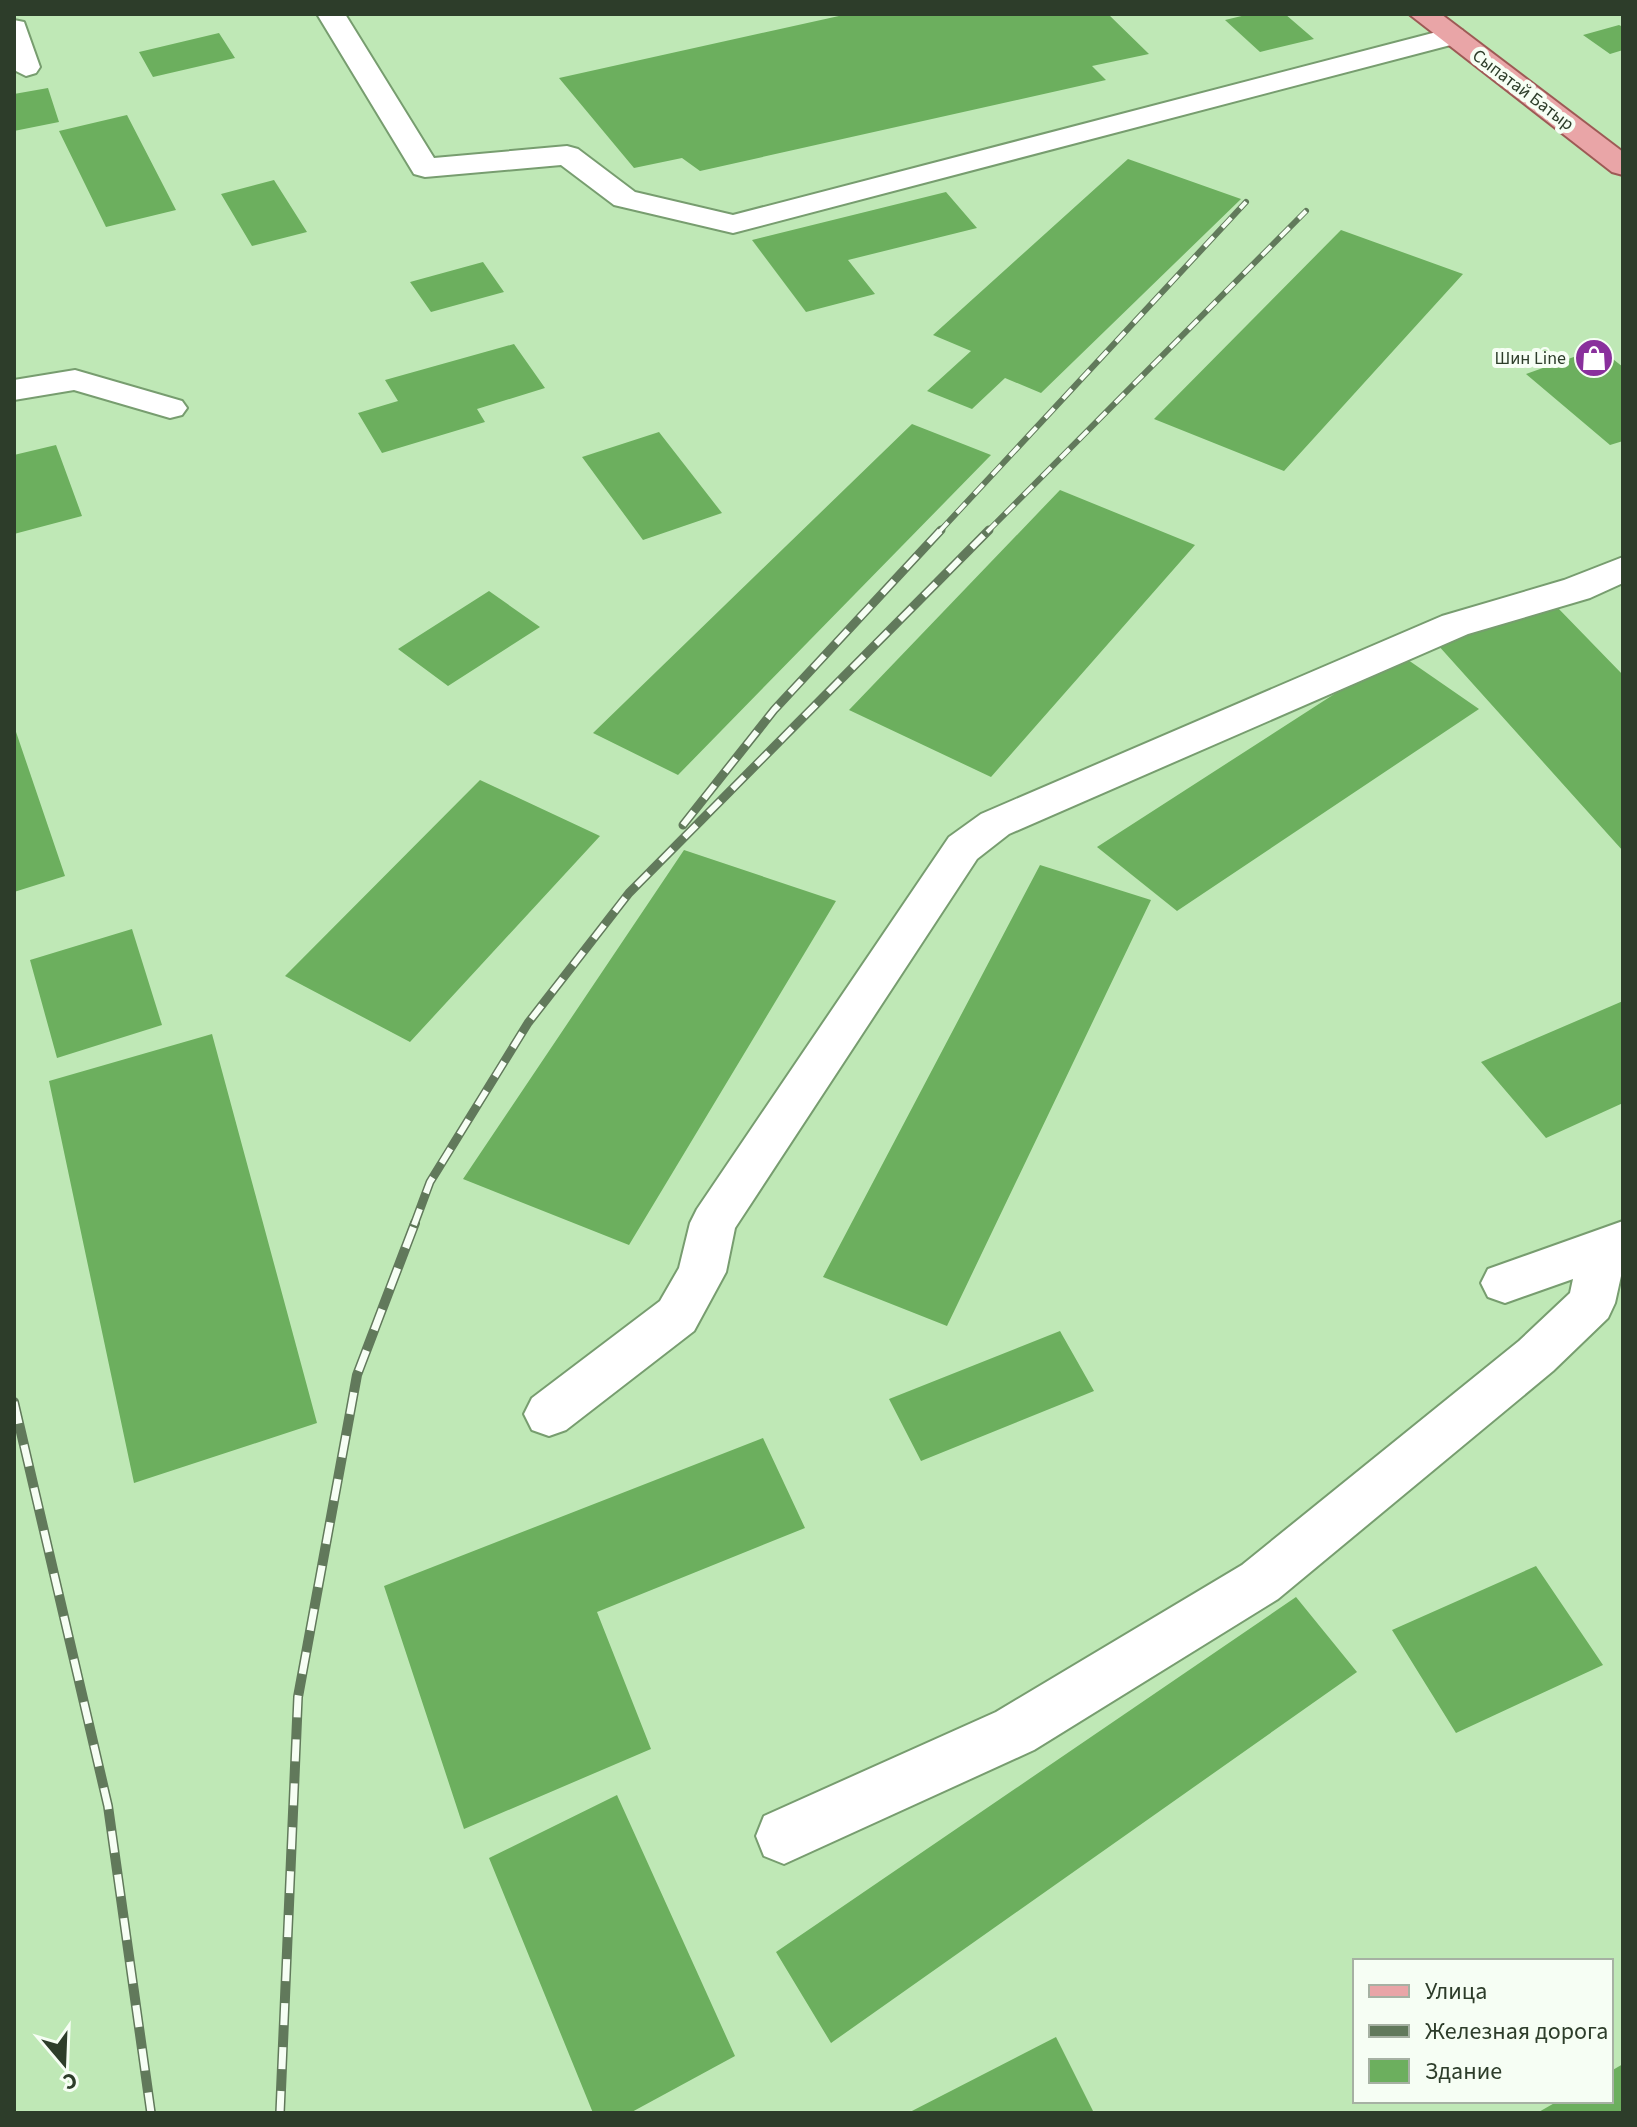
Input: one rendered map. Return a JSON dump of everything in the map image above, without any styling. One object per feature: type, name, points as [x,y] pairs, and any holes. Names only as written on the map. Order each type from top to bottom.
[{"type":"main road","name":"Сыпатай Батыр","points":[[1423,14],[1623,166]]},
{"type":"street","points":[[331,14],[425,168],[567,155],[625,199],[733,224],[1452,36]]},
{"type":"street","points":[[14,28],[26,67]]},
{"type":"street","points":[[14,390],[75,380],[170,408]]},
{"type":"street","points":[[549,1414],[677,1316],[702,1272],[713,1223],[963,848],[995,824],[1455,625],[1577,589],[1623,569]]},
{"type":"street","points":[[1505,1283],[1613,1244]]},
{"type":"street","points":[[784,1836],[1015,1731],[1260,1582],[1536,1356],[1580,1314],[1591,1303],[1613,1244]]},
{"type":"building","points":[[848,14],[1108,14],[1149,54],[1092,66],[1106,80],[700,171],[682,158],[634,168],[559,78]]},
{"type":"building","points":[[1250,14],[1285,14],[1314,39],[1260,52],[1225,20]]},
{"type":"building","points":[[1619,25],[1623,27],[1623,50],[1610,54],[1583,35]]},
{"type":"building","points":[[219,33],[235,58],[153,77],[139,52]]},
{"type":"building","points":[[48,88],[59,122],[14,131],[14,94]]},
{"type":"building","points":[[127,115],[176,210],[106,227],[59,131]]},
{"type":"building","points":[[1128,159],[1241,199],[1041,393],[1005,378],[972,409],[927,391],[971,351],[933,335]]},
{"type":"building","points":[[274,180],[307,232],[252,246],[221,194]]},
{"type":"building","points":[[946,192],[977,228],[848,260],[875,294],[806,312],[752,240]]},
{"type":"building","points":[[1341,230],[1463,274],[1284,471],[1154,419]]},
{"type":"building","points":[[483,262],[504,292],[431,312],[410,282]]},
{"type":"building","points":[[514,344],[545,388],[477,409],[485,422],[382,453],[358,413],[398,401],[385,380]]},
{"type":"building","points":[[1599,348],[1623,367],[1623,441],[1610,445],[1526,374]]},
{"type":"building","points":[[912,424],[991,455],[678,775],[593,733]]},
{"type":"building","points":[[659,432],[722,513],[643,540],[582,457]]},
{"type":"building","points":[[56,445],[82,516],[14,534],[14,455]]},
{"type":"building","points":[[1060,490],[1195,545],[991,777],[849,710]]},
{"type":"building","points":[[489,591],[540,627],[448,686],[398,649]]},
{"type":"building","points":[[1556,606],[1623,675],[1623,851],[1437,644]]},
{"type":"building","points":[[1398,653],[1479,709],[1177,911],[1097,847]]},
{"type":"building","points":[[14,726],[65,876],[14,892]]},
{"type":"building","points":[[480,780],[600,836],[410,1042],[285,976]]},
{"type":"building","points":[[684,850],[836,901],[629,1245],[463,1179]]},
{"type":"building","points":[[1040,865],[1151,900],[947,1326],[823,1277]]},
{"type":"building","points":[[132,929],[162,1025],[57,1058],[30,960]]},
{"type":"building","points":[[1623,1001],[1623,1103],[1546,1138],[1481,1062]]},
{"type":"building","points":[[212,1034],[317,1423],[134,1483],[49,1081]]},
{"type":"building","points":[[1060,1331],[1094,1391],[921,1461],[889,1399]]},
{"type":"building","points":[[763,1438],[805,1528],[597,1612],[651,1749],[464,1829],[384,1586]]},
{"type":"building","points":[[1536,1566],[1603,1665],[1456,1733],[1392,1630]]},
{"type":"building","points":[[1296,1597],[1357,1672],[831,2043],[776,1952]]},
{"type":"building","points":[[617,1795],[735,2056],[630,2113],[593,2113],[489,1858]]},
{"type":"building","points":[[1056,2037],[1094,2113],[908,2113]]},
{"type":"building","points":[[1623,2064],[1623,2113],[1537,2113],[1554,2103],[1613,2103],[1613,2070]]},
{"type":"railway","points":[[939,532],[1246,202]]},
{"type":"railway","points":[[987,532],[1306,211]]},
{"type":"railway","points":[[683,825],[774,710],[941,530]]},
{"type":"railway","points":[[414,1225],[430,1182],[528,1023],[629,893],[989,530]]},
{"type":"railway","points":[[280,2113],[298,1697],[357,1375],[415,1223]]},
{"type":"railway","points":[[14,1402],[108,1806],[151,2113]]},
{"type":"place","name":"Шин Line","points":[[1594,358]]}]
